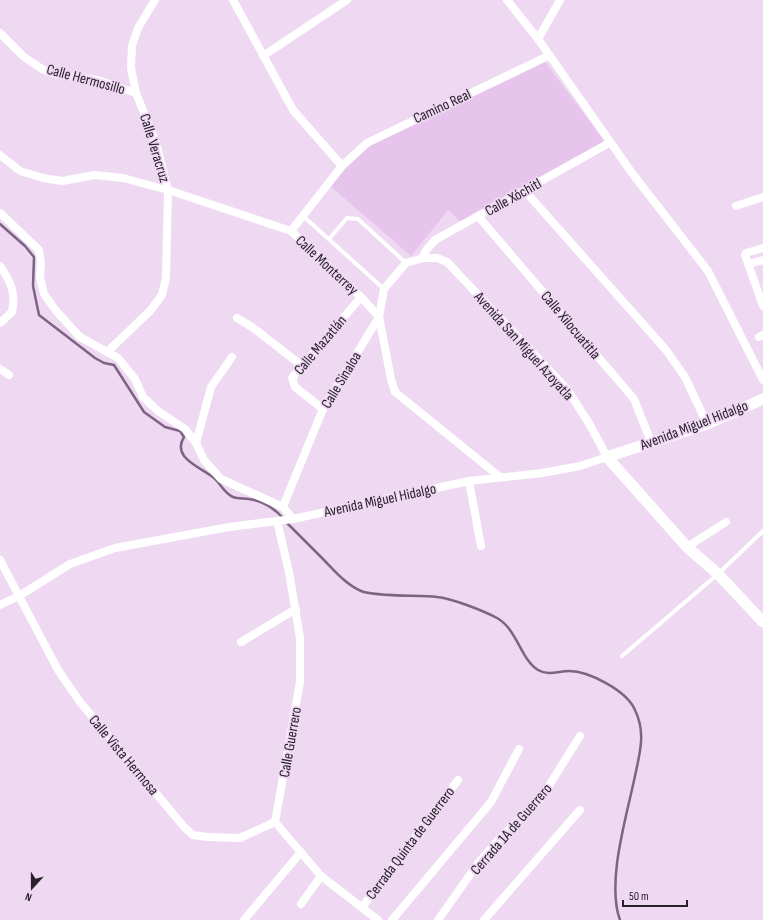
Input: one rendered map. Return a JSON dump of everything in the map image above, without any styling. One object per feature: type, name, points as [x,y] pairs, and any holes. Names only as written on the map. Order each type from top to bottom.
[{"type":"street","name":"Calle Veracruz","points":[[108,352],[150,311],[162,294],[166,278],[168,190],[156,143],[136,93],[131,68],[132,46],[138,28],[155,0]]},
{"type":"street","points":[[232,0],[293,110],[342,166]]},
{"type":"street","points":[[263,56],[347,0]]},
{"type":"street","points":[[507,0],[538,39],[548,56],[609,143],[708,270],[763,380]]},
{"type":"street","points":[[538,39],[560,0]]},
{"type":"street","name":"Calle Hermosillo","points":[[0,33],[24,56],[42,69],[58,75],[96,80],[136,93]]},
{"type":"street","name":"Camino Real","points":[[291,231],[342,166],[366,143],[548,56]]},
{"type":"street","name":"Calle Xóchitl","points":[[423,258],[427,249],[435,240],[609,143]]},
{"type":"street","name":"Calle Monterrey","points":[[0,155],[20,171],[43,178],[62,181],[95,175],[123,178],[168,190],[291,231],[379,316]]},
{"type":"street","points":[[525,191],[666,350],[685,377],[707,424]]},
{"type":"street","points":[[736,206],[763,197]]},
{"type":"street","points":[[0,213],[39,250],[41,263],[40,278],[44,294],[57,312],[80,338],[118,358],[135,379],[143,397],[158,411],[185,429],[196,443],[204,460],[221,479],[247,492],[284,507],[292,519]]},
{"type":"street","name":"Calle Xilocuatitla","points":[[478,216],[634,399],[651,442]]},
{"type":"street","points":[[763,248],[745,254],[763,306]]},
{"type":"street","points":[[406,263],[423,258]]},
{"type":"street","name":"Avenida San Miguel Azoyatla","points":[[423,258],[437,258],[448,262],[567,389],[590,425],[607,457]]},
{"type":"street","points":[[748,264],[763,260]]},
{"type":"street","name":"Calle Sinaloa","points":[[284,507],[323,409],[379,316],[384,289],[406,263]]},
{"type":"street","points":[[0,266],[9,278],[15,299],[12,312],[0,322]]},
{"type":"street","name":"Calle Mazatlán","points":[[323,409],[295,387],[292,378],[361,297]]},
{"type":"street","points":[[379,316],[391,379],[395,392],[500,477]]},
{"type":"street","points":[[237,318],[252,327],[301,366]]},
{"type":"street","points":[[196,443],[200,421],[211,387],[232,357]]},
{"type":"street","points":[[0,369],[9,375]]},
{"type":"street","name":"Avenida Miguel Hidalgo","points":[[0,605],[18,596],[70,564],[114,548],[229,527],[292,519],[469,481],[580,466],[707,424],[763,398]]},
{"type":"street","points":[[607,457],[687,547],[718,574],[763,622]]},
{"type":"street","points":[[469,481],[482,546]]},
{"type":"street","name":"Calle Guerrero","points":[[275,822],[300,682],[300,638],[296,609],[284,544],[277,521]]},
{"type":"street","points":[[687,547],[726,522]]},
{"type":"street","name":"Calle Vista Hermosa","points":[[0,560],[58,670],[80,702],[184,827],[193,834],[200,836],[240,838],[275,822]]},
{"type":"street","points":[[241,642],[296,609]]},
{"type":"street","name":"Cerrada 1A de Guerrero","points":[[438,920],[479,862],[499,838],[540,800],[580,736]]},
{"type":"street","points":[[392,920],[491,802],[519,749]]},
{"type":"street","name":"Cerrada Quinta de Guerrero","points":[[363,906],[458,780]]},
{"type":"street","points":[[484,920],[580,810]]},
{"type":"street","points":[[275,822],[321,876],[363,906],[378,920]]},
{"type":"street","points":[[244,920],[301,852]]},
{"type":"street","points":[[301,904],[321,876]]},
{"type":"lane","points":[[303,216],[384,289]]},
{"type":"lane","points":[[329,239],[347,218],[353,217],[358,219],[406,263]]},
{"type":"lane","points":[[622,656],[718,574],[763,531]]},
{"type":"shaded area","points":[[545,62],[606,143],[461,222],[448,210],[411,256],[328,184],[370,142],[375,142]]},
{"type":"waterway","points":[[0,224],[25,246],[34,257],[33,286],[39,315],[95,358],[104,363],[114,365],[144,412],[165,427],[180,431],[184,437],[181,444],[181,451],[184,456],[195,466],[214,478],[227,493],[235,498],[254,500],[263,503],[272,508],[283,518]]},
{"type":"waterway","points":[[286,522],[340,576],[355,588],[361,591],[376,594],[443,598],[459,602],[484,612],[504,623],[527,659],[538,670],[546,673],[569,671],[587,674],[616,689],[631,703],[638,718],[641,743],[616,868],[616,905],[620,920]]}]
